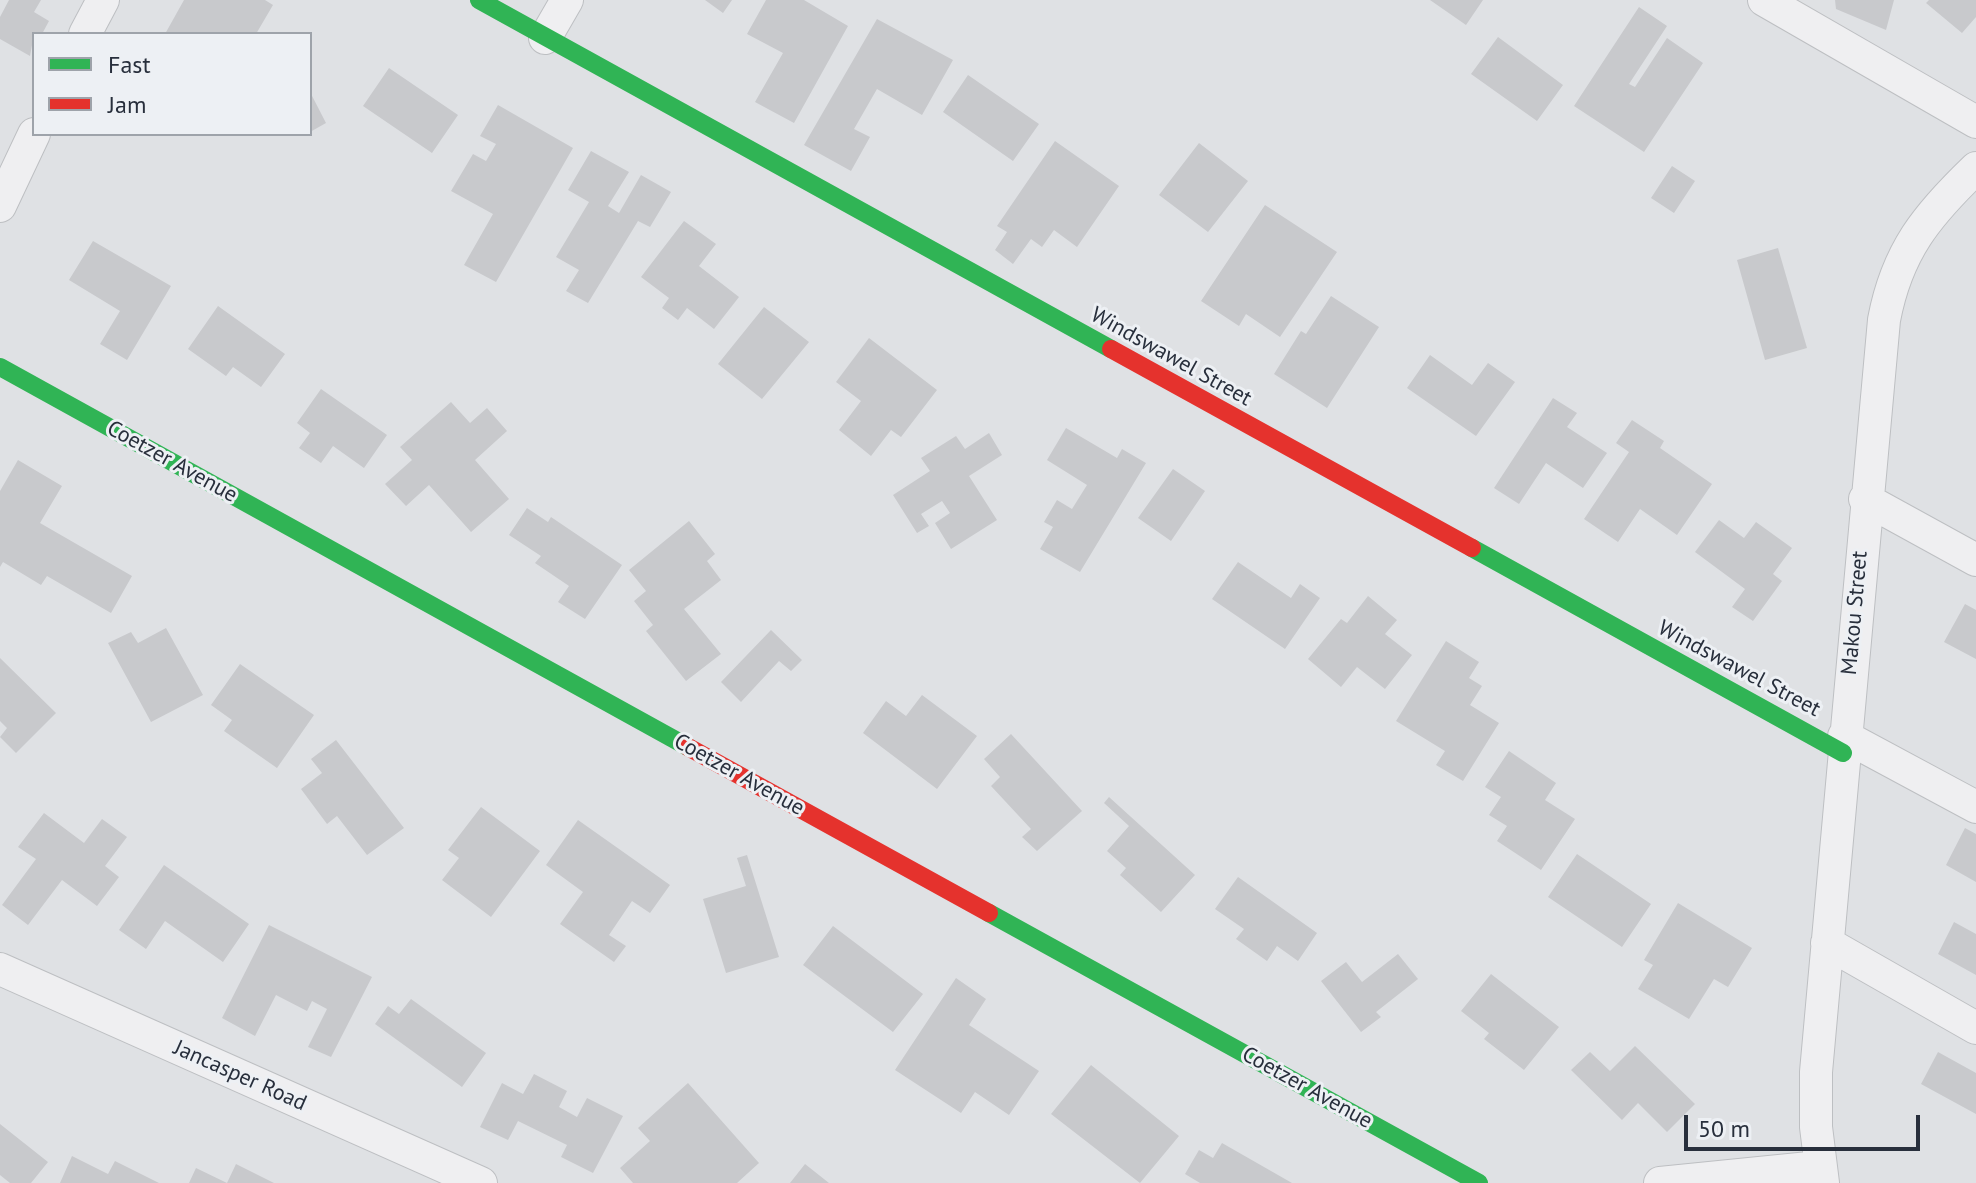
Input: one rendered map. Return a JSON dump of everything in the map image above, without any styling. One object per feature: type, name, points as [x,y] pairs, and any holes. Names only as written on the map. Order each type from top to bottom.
[{"type":"street","points":[[86,32],[103,0]]},
{"type":"street","name":"Windswawel Street","points":[[479,0],[1843,744]]},
{"type":"street","points":[[545,38],[567,0]]},
{"type":"street","points":[[1764,0],[1976,122]]},
{"type":"street","points":[[0,206],[33,136]]},
{"type":"street","name":"Makou Street","points":[[1821,1175],[1816,1072],[1865,499],[1891,283],[1921,226],[1976,168]]},
{"type":"street","name":"Coetzer Avenue","points":[[0,367],[1479,1183]]},
{"type":"street","points":[[1865,499],[1976,560]]},
{"type":"street","points":[[1843,744],[1976,807]]},
{"type":"street","points":[[1827,943],[1976,1028]]},
{"type":"street","name":"Jancasper Road","points":[[0,969],[481,1183]]},
{"type":"street","points":[[1660,1183],[1821,1175]]},
{"type":"building","points":[[9,0],[41,0],[34,12],[49,21],[43,32],[32,32],[30,56],[0,39],[0,17]]},
{"type":"building","points":[[184,0],[265,0],[273,5],[257,32],[166,32]]},
{"type":"building","points":[[705,0],[732,0],[723,13]]},
{"type":"building","points":[[766,0],[804,0],[848,26],[794,123],[755,102],[783,53],[747,34]]},
{"type":"building","points":[[1430,0],[1483,0],[1466,25]]},
{"type":"building","points":[[1835,0],[1894,0],[1886,30],[1836,9]]},
{"type":"building","points":[[1929,0],[1976,0],[1976,17],[1962,33],[1926,3]]},
{"type":"building","points":[[1639,7],[1667,26],[1629,84],[1635,87],[1667,38],[1703,63],[1644,152],[1574,106]]},
{"type":"building","points":[[877,19],[953,60],[922,115],[877,89],[854,129],[870,137],[851,171],[804,145]]},
{"type":"building","points":[[1498,37],[1563,85],[1537,121],[1471,74]]},
{"type":"building","points":[[389,68],[458,115],[432,153],[363,106]]},
{"type":"building","points":[[968,75],[1039,124],[1013,161],[943,112]]},
{"type":"building","points":[[312,96],[326,123],[312,131]]},
{"type":"building","points":[[498,105],[573,148],[496,282],[464,265],[493,214],[451,191],[473,154],[486,161],[496,144],[480,136]]},
{"type":"building","points":[[1055,141],[1119,186],[1077,247],[1054,230],[1042,247],[1031,239],[1013,264],[995,250],[1007,232],[997,226]]},
{"type":"building","points":[[1199,143],[1248,181],[1208,232],[1159,195]]},
{"type":"building","points":[[591,151],[629,172],[608,206],[619,213],[641,175],[671,192],[650,227],[638,221],[588,303],[566,291],[579,270],[556,257],[589,202],[568,190]]},
{"type":"building","points":[[1672,166],[1695,181],[1674,213],[1651,198]]},
{"type":"building","points":[[1265,205],[1337,252],[1280,337],[1246,314],[1239,326],[1201,301]]},
{"type":"building","points":[[684,221],[716,244],[699,266],[739,297],[714,329],[687,308],[678,320],[662,308],[669,298],[641,277]]},
{"type":"building","points":[[93,241],[171,286],[127,360],[100,344],[120,311],[69,280]]},
{"type":"building","points":[[1778,248],[1807,348],[1765,360],[1737,260]]},
{"type":"building","points":[[1331,296],[1379,327],[1327,408],[1274,374],[1301,331],[1306,334]]},
{"type":"building","points":[[218,306],[285,354],[261,387],[233,367],[226,376],[188,349]]},
{"type":"building","points":[[764,307],[809,342],[762,399],[718,364]]},
{"type":"building","points":[[869,338],[937,390],[901,437],[891,430],[871,456],[839,430],[861,401],[836,382]]},
{"type":"building","points":[[1430,355],[1472,385],[1488,363],[1515,382],[1476,436],[1407,388]]},
{"type":"building","points":[[321,389],[387,435],[364,468],[333,446],[321,463],[299,448],[310,433],[297,423]]},
{"type":"building","points":[[1553,398],[1577,413],[1567,427],[1607,453],[1583,488],[1546,463],[1519,504],[1494,488]]},
{"type":"building","points":[[451,402],[470,423],[487,408],[507,431],[475,460],[509,499],[471,532],[429,485],[406,506],[385,484],[412,460],[400,447]]},
{"type":"building","points":[[1632,420],[1664,441],[1660,448],[1712,484],[1677,535],[1640,509],[1618,542],[1584,519],[1629,452],[1616,443]]},
{"type":"building","points":[[1066,428],[1117,458],[1122,449],[1146,463],[1080,572],[1040,549],[1053,527],[1044,522],[1057,500],[1072,509],[1087,485],[1047,460]]},
{"type":"building","points":[[989,433],[1002,455],[969,476],[997,520],[951,549],[935,523],[950,513],[942,501],[921,514],[929,526],[917,533],[893,495],[930,471],[921,458],[956,436],[965,449]]},
{"type":"building","points":[[18,460],[62,486],[40,523],[132,576],[111,613],[47,576],[41,585],[3,562],[0,567],[0,491]]},
{"type":"building","points":[[1173,469],[1205,491],[1171,541],[1138,518]]},
{"type":"building","points":[[527,508],[548,522],[551,517],[622,565],[585,619],[558,602],[569,586],[535,563],[541,556],[509,535]]},
{"type":"building","points":[[1719,520],[1744,538],[1756,522],[1792,548],[1773,574],[1782,581],[1753,621],[1732,607],[1745,589],[1695,552]]},
{"type":"building","points":[[689,521],[715,554],[707,561],[721,580],[684,609],[721,654],[686,681],[646,631],[653,625],[634,601],[646,591],[629,570]]},
{"type":"building","points":[[1238,562],[1291,598],[1300,584],[1320,598],[1285,649],[1212,599]]},
{"type":"building","points":[[1368,596],[1397,620],[1385,634],[1412,655],[1385,689],[1357,667],[1341,687],[1308,659],[1341,619],[1347,623]]},
{"type":"building","points":[[1965,604],[1976,610],[1976,659],[1944,642]]},
{"type":"building","points":[[166,628],[203,695],[151,722],[108,643],[131,632],[138,643]]},
{"type":"building","points":[[771,630],[802,660],[791,671],[779,661],[741,702],[721,682]]},
{"type":"building","points":[[1446,641],[1479,662],[1469,678],[1482,686],[1470,705],[1499,723],[1463,781],[1436,765],[1445,751],[1396,721]]},
{"type":"building","points":[[0,658],[56,713],[16,753],[0,737],[7,728],[0,721]]},
{"type":"building","points":[[240,664],[314,715],[277,768],[224,731],[232,720],[211,705]]},
{"type":"building","points":[[922,695],[977,736],[937,789],[863,733],[886,701],[906,716]]},
{"type":"building","points":[[1011,734],[1082,811],[1037,851],[1022,837],[1031,829],[991,786],[1000,777],[984,759]]},
{"type":"building","points":[[336,740],[404,828],[367,855],[337,816],[327,824],[301,789],[322,773],[311,759]]},
{"type":"building","points":[[1509,751],[1556,783],[1545,800],[1575,819],[1541,870],[1497,841],[1507,826],[1489,815],[1501,797],[1485,787]]},
{"type":"building","points":[[1109,797],[1195,875],[1161,912],[1120,875],[1126,868],[1107,851],[1129,826],[1104,803]]},
{"type":"building","points":[[481,807],[540,851],[491,917],[442,880],[459,858],[448,850]]},
{"type":"building","points":[[44,813],[84,843],[102,819],[127,837],[105,866],[119,877],[97,906],[62,880],[28,925],[2,905],[36,859],[18,847]]},
{"type":"building","points":[[578,820],[670,885],[650,913],[632,901],[609,935],[626,946],[614,962],[560,924],[583,892],[546,865]]},
{"type":"building","points":[[1965,828],[1976,834],[1976,882],[1946,865]]},
{"type":"building","points":[[1577,854],[1651,904],[1622,947],[1548,897]]},
{"type":"building","points":[[747,855],[779,957],[726,973],[703,899],[746,886],[737,858]]},
{"type":"building","points":[[164,865],[249,924],[223,962],[165,921],[146,949],[119,930]]},
{"type":"building","points":[[1238,877],[1317,933],[1298,961],[1277,946],[1267,961],[1236,939],[1244,929],[1215,909]]},
{"type":"building","points":[[1678,903],[1752,948],[1728,987],[1714,979],[1689,1019],[1638,989],[1653,965],[1644,960]]},
{"type":"building","points":[[1954,922],[1976,934],[1976,975],[1938,954]]},
{"type":"building","points":[[269,925],[372,977],[331,1057],[308,1047],[327,1009],[312,1001],[307,1011],[276,995],[255,1036],[222,1018]]},
{"type":"building","points":[[833,926],[923,994],[893,1032],[803,965]]},
{"type":"building","points":[[1398,954],[1418,979],[1376,1012],[1381,1017],[1361,1032],[1321,981],[1346,962],[1362,982]]},
{"type":"building","points":[[1491,974],[1559,1027],[1524,1070],[1484,1039],[1489,1033],[1461,1011]]},
{"type":"building","points":[[956,978],[986,999],[969,1025],[1039,1071],[1009,1115],[975,1092],[961,1113],[895,1070]]},
{"type":"building","points":[[411,999],[486,1053],[462,1087],[375,1024],[388,1006],[399,1014]]},
{"type":"building","points":[[1635,1046],[1695,1104],[1667,1132],[1638,1103],[1622,1120],[1571,1070],[1590,1052],[1610,1071]]},
{"type":"building","points":[[1938,1052],[1976,1073],[1976,1114],[1921,1084]]},
{"type":"building","points":[[1091,1065],[1179,1136],[1140,1183],[1051,1114]]},
{"type":"building","points":[[534,1074],[567,1091],[559,1107],[577,1117],[587,1098],[623,1116],[593,1173],[561,1157],[567,1145],[518,1121],[508,1140],[480,1127],[502,1083],[523,1094]]},
{"type":"building","points":[[688,1083],[759,1163],[737,1183],[633,1183],[620,1168],[650,1141],[638,1128]]},
{"type":"building","points":[[0,1124],[48,1162],[31,1183],[10,1183],[0,1175]]},
{"type":"building","points":[[1222,1143],[1292,1183],[1200,1183],[1185,1174],[1199,1150],[1213,1158]]},
{"type":"building","points":[[72,1156],[108,1174],[115,1161],[159,1183],[60,1183]]},
{"type":"building","points":[[236,1164],[274,1183],[227,1183]]},
{"type":"building","points":[[805,1164],[829,1183],[790,1183]]},
{"type":"building","points":[[196,1168],[227,1183],[189,1183]]},
{"type":"traffic: fast","points":[[479,0],[1111,349]]},
{"type":"traffic: fast","points":[[0,367],[688,747]]},
{"type":"traffic: fast","points":[[1472,548],[1843,753]]},
{"type":"traffic: fast","points":[[989,913],[1479,1183]]},
{"type":"traffic: jam","points":[[1111,349],[1472,548]]},
{"type":"traffic: jam","points":[[688,747],[989,913]]}]
